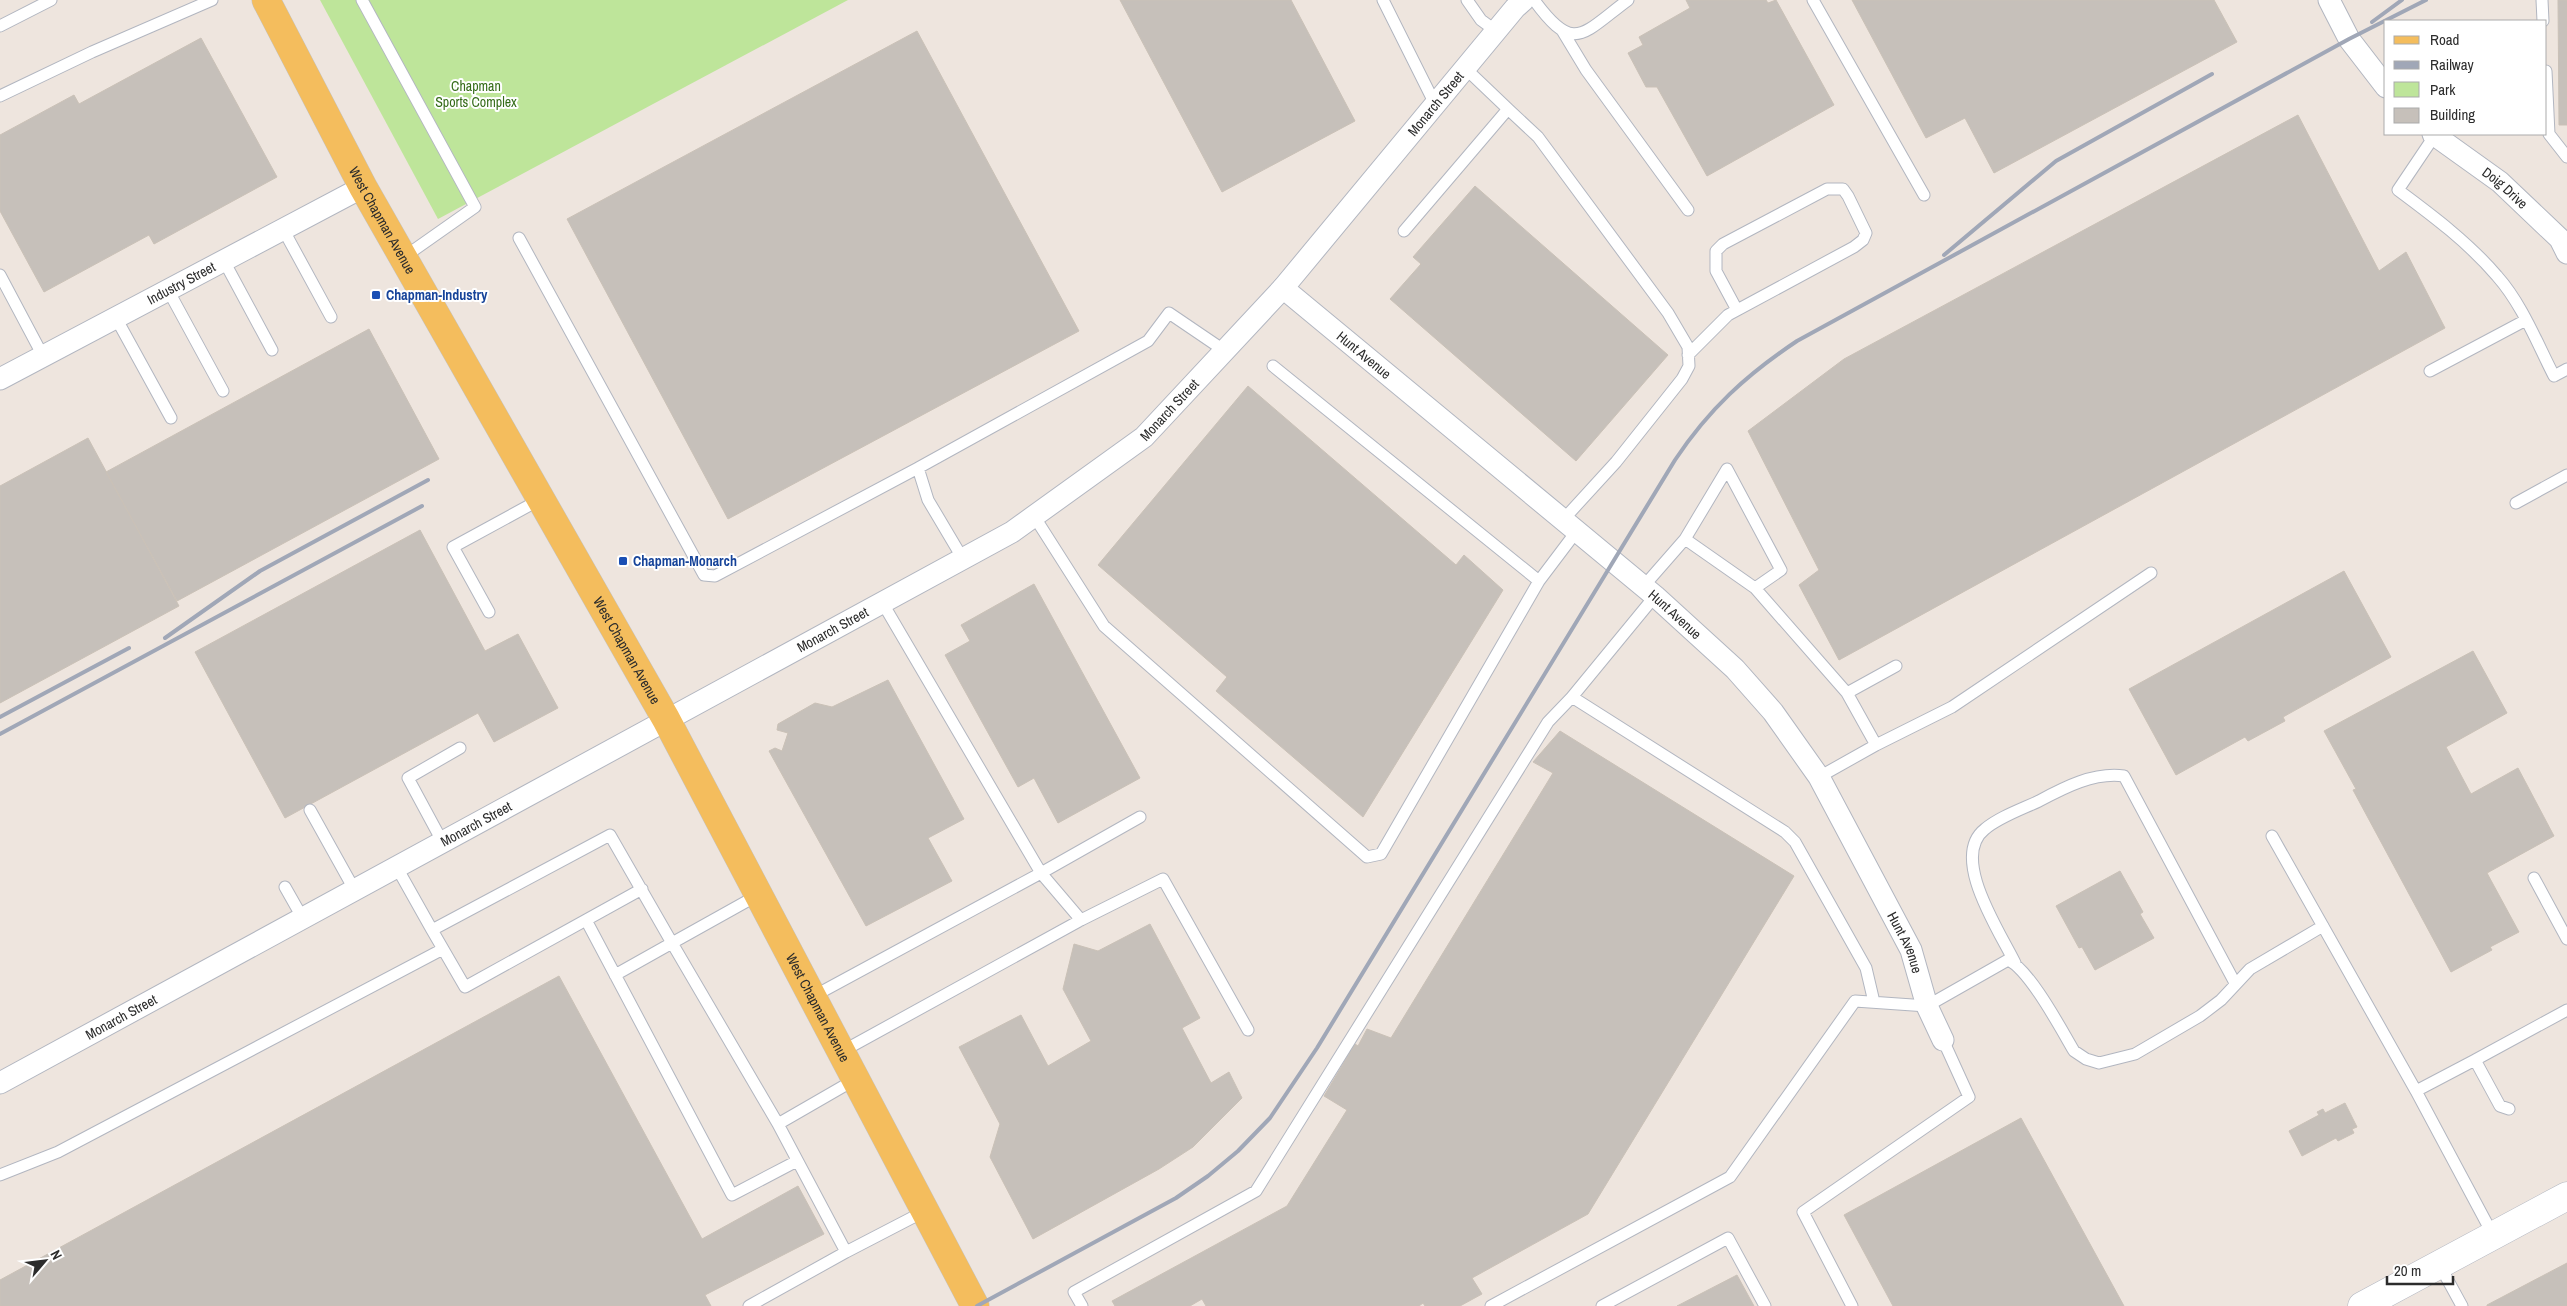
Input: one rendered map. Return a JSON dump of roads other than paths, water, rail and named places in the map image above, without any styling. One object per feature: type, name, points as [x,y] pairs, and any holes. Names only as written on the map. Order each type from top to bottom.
[{"type":"main road","name":"West Chapman Avenue","points":[[266,0],[363,187],[666,719],[975,1306]]},
{"type":"street","name":"Monarch Street","points":[[0,1083],[1012,532],[1144,437],[1283,288],[1465,68],[1524,0]]},
{"type":"street","points":[[2328,0],[2349,39],[2384,84]]},
{"type":"street","name":"Doig Drive","points":[[2434,135],[2500,182],[2564,242]]},
{"type":"street","name":"Industry Street","points":[[0,379],[363,187]]},
{"type":"street","name":"Hunt Avenue","points":[[1283,288],[1649,592],[1735,669],[1773,712],[1818,778],[1911,950],[1927,1006],[1943,1040]]},
{"type":"street","points":[[2362,1306],[2567,1196]]},
{"type":"lane","points":[[0,26],[51,0]]},
{"type":"lane","points":[[0,96],[92,52],[212,0]]},
{"type":"lane","points":[[362,0],[475,207],[404,257]]},
{"type":"lane","points":[[1383,0],[1435,104]]},
{"type":"lane","points":[[1467,0],[1482,20],[1496,31]]},
{"type":"lane","points":[[1534,0],[1547,17],[1563,32],[1586,70],[1688,210]]},
{"type":"lane","points":[[1563,32],[1569,35],[1585,33],[1628,0]]},
{"type":"lane","points":[[1813,0],[1924,194]]},
{"type":"lane","points":[[2542,0],[2543,20]]},
{"type":"lane","points":[[1034,516],[1104,626],[1367,858],[1381,854],[1570,526],[1616,462],[1682,378],[1689,366],[1688,347],[1668,313],[1538,137],[1465,68]]},
{"type":"lane","points":[[1404,231],[1508,109]]},
{"type":"lane","points":[[2547,133],[2567,156]]},
{"type":"lane","points":[[2434,135],[2398,190],[2453,233],[2498,276],[2526,320],[2554,376],[2567,369]]},
{"type":"lane","points":[[1688,355],[1728,315],[1854,248],[1863,240],[1866,233],[1864,226],[1843,189],[1827,189],[1723,244],[1716,251],[1716,271],[1737,310]]},
{"type":"lane","points":[[283,229],[331,317]]},
{"type":"lane","points":[[519,238],[704,575],[716,576],[918,468],[1148,341],[1169,314],[1225,351]]},
{"type":"lane","points":[[224,261],[272,350]]},
{"type":"lane","points":[[0,276],[43,356]]},
{"type":"lane","points":[[168,290],[223,391]]},
{"type":"lane","points":[[116,318],[170,418]]},
{"type":"lane","points":[[2430,372],[2526,320]]},
{"type":"lane","points":[[1273,366],[1539,581]]},
{"type":"lane","points":[[918,468],[928,500],[963,559]]},
{"type":"lane","points":[[1082,1306],[1074,1292],[1256,1191],[1548,722],[1572,697],[1649,592],[1685,539],[1727,469],[1781,570],[1755,588]]},
{"type":"lane","points":[[2516,503],[2567,475]]},
{"type":"lane","points":[[489,612],[453,546],[541,499]]},
{"type":"lane","points":[[1685,539],[1755,588],[1847,693],[1876,745]]},
{"type":"lane","points":[[1818,778],[1876,745],[1952,707],[2151,573]]},
{"type":"lane","points":[[882,602],[1041,873],[1081,920]]},
{"type":"lane","points":[[1847,693],[1896,666]]},
{"type":"lane","points":[[1572,697],[1785,832],[1795,842],[1866,968],[1874,1002]]},
{"type":"lane","points":[[442,841],[408,778],[460,748]]},
{"type":"lane","points":[[2235,984],[2124,776],[2108,774],[2068,785],[1984,829],[1972,846],[1972,873],[2015,963],[2055,1018],[2074,1050],[2086,1060],[2099,1063],[2135,1054],[2200,1016],[2220,1000],[2250,969],[2323,926]]},
{"type":"lane","points":[[310,810],[354,889]]},
{"type":"lane","points":[[812,997],[1140,817]]},
{"type":"lane","points":[[432,930],[610,835],[778,1124],[846,1252]]},
{"type":"lane","points":[[2272,836],[2416,1091],[2493,1235]]},
{"type":"lane","points":[[396,866],[465,987],[642,889]]},
{"type":"lane","points":[[2534,878],[2567,939]]},
{"type":"lane","points":[[842,1052],[1081,920],[1162,879],[1248,1030]]},
{"type":"lane","points":[[285,887],[302,917]]},
{"type":"lane","points":[[615,975],[758,895]]},
{"type":"lane","points":[[586,920],[732,1196],[797,1161]]},
{"type":"lane","points":[[0,1175],[58,1152],[443,949]]},
{"type":"lane","points":[[1491,1306],[1730,1177],[1855,1001],[1927,1006],[2004,961],[2008,960],[2015,963]]},
{"type":"lane","points":[[2416,1091],[2567,1010]]},
{"type":"lane","points":[[1852,1306],[1803,1212],[1969,1097],[1943,1040]]},
{"type":"lane","points":[[2475,1060],[2500,1106],[2509,1109]]},
{"type":"lane","points":[[778,1124],[856,1079]]},
{"type":"lane","points":[[749,1306],[925,1211]]},
{"type":"lane","points":[[1602,1306],[1728,1238],[1765,1306]]},
{"type":"lane","points":[[2439,1264],[2462,1306]]},
{"type":"railway","points":[[2372,22],[2402,0]]},
{"type":"railway","points":[[2387,20],[2426,0]]},
{"type":"railway","points":[[977,1306],[1176,1198],[1208,1176],[1238,1151],[1270,1118],[1317,1048],[1675,460],[1701,425],[1745,380],[1797,341],[2384,21]]},
{"type":"railway","points":[[1944,255],[2056,161],[2212,74]]},
{"type":"railway","points":[[165,638],[260,571],[428,480]]},
{"type":"railway","points":[[0,734],[422,506]]},
{"type":"railway","points":[[0,717],[129,648]]},
{"type":"place","name":"Chapman-Industry","points":[[376,295]]},
{"type":"place","name":"Chapman-Monarch","points":[[623,561]]},
{"type":"park label","name":"Chapman Sports Complex","points":[[476,94]]}]
